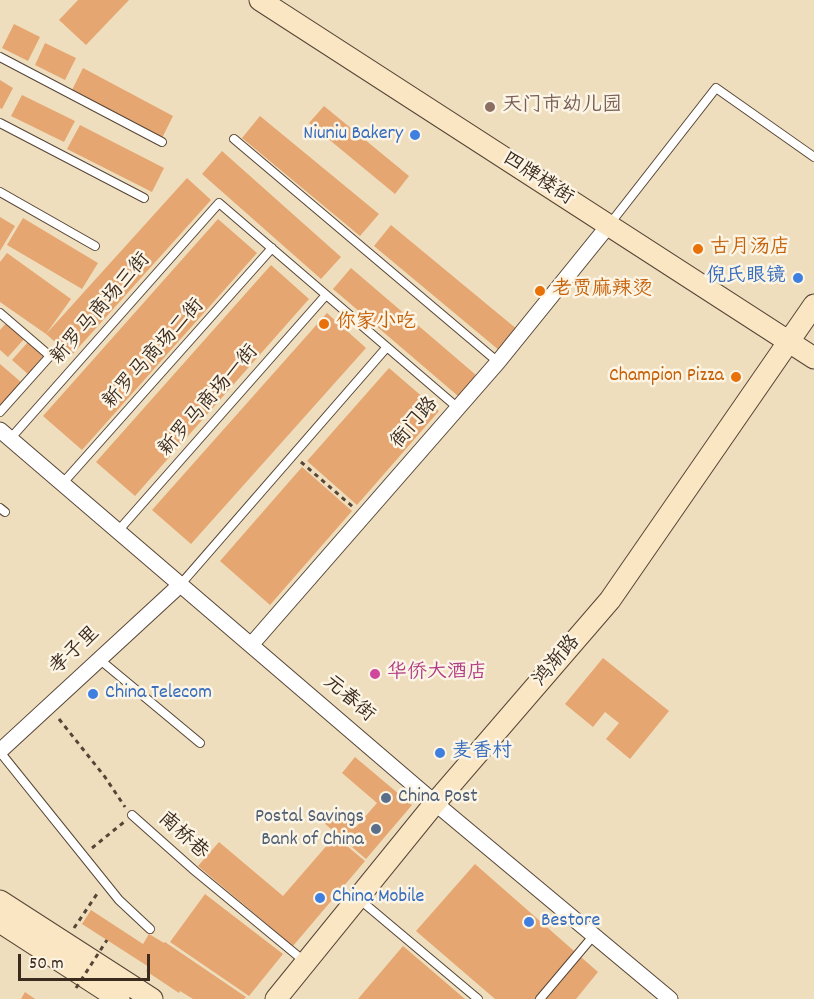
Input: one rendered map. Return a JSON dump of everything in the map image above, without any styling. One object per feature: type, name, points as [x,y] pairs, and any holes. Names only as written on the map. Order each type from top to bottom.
[{"type":"street","name":"四牌楼街","points":[[260,0],[814,358]]},
{"type":"street","name":"衙门路","points":[[251,645],[498,362],[608,226]]},
{"type":"street","name":"鸿渐路","points":[[276,999],[435,803],[623,583],[814,305]]},
{"type":"street","name":"元春街","points":[[5,435],[435,803],[670,999]]},
{"type":"street","name":"孝子里","points":[[0,751],[180,585]]},
{"type":"street","points":[[0,901],[152,999]]},
{"type":"street","points":[[0,922],[119,999]]},
{"type":"lane","points":[[0,57],[162,142]]},
{"type":"lane","points":[[608,226],[716,88],[814,157]]},
{"type":"lane","points":[[0,123],[144,198]]},
{"type":"lane","points":[[234,139],[498,362]]},
{"type":"lane","points":[[0,192],[95,246]]},
{"type":"lane","name":"新罗马商场三街","points":[[5,435],[219,202],[272,248]]},
{"type":"lane","points":[[272,248],[458,408]]},
{"type":"lane","name":"新罗马商场二街","points":[[62,484],[272,248]]},
{"type":"lane","name":"新罗马商场一街","points":[[118,531],[326,295]]},
{"type":"lane","points":[[0,313],[50,356],[0,412]]},
{"type":"lane","points":[[180,585],[387,347]]},
{"type":"lane","points":[[99,659],[200,743]]},
{"type":"lane","points":[[0,751],[105,882],[128,909],[150,929]]},
{"type":"lane","name":"南桥巷","points":[[132,815],[195,871],[306,962]]},
{"type":"lane","points":[[358,898],[478,999]]},
{"type":"lane","points":[[540,999],[594,935]]},
{"type":"path","points":[[293,454],[364,516]]},
{"type":"path","points":[[48,706],[80,744],[132,815]]},
{"type":"path","name":"南桥巷","points":[[83,855],[132,815]]},
{"type":"path","points":[[65,943],[105,882]]},
{"type":"path","points":[[76,988],[107,940]]},
{"type":"building","points":[[78,0],[129,0],[86,45],[59,20]]},
{"type":"building","points":[[14,24],[40,37],[28,61],[2,48]]},
{"type":"building","points":[[45,43],[76,58],[65,80],[35,65]]},
{"type":"building","points":[[83,68],[173,116],[161,140],[71,92]]},
{"type":"building","points":[[0,80],[13,88],[2,109],[0,108]]},
{"type":"building","points":[[22,95],[75,121],[64,142],[11,116]]},
{"type":"building","points":[[324,106],[409,176],[395,194],[309,123]]},
{"type":"building","points":[[260,116],[379,214],[360,236],[242,138]]},
{"type":"building","points":[[80,125],[164,168],[152,192],[67,149]]},
{"type":"building","points":[[222,151],[341,257],[321,279],[202,174]]},
{"type":"building","points":[[187,178],[211,200],[71,356],[46,334]]},
{"type":"building","points":[[0,217],[15,226],[0,251]]},
{"type":"building","points":[[23,218],[98,263],[82,289],[7,245]]},
{"type":"building","points":[[218,219],[257,253],[82,450],[43,416]]},
{"type":"building","points":[[391,225],[518,330],[500,351],[374,246]]},
{"type":"building","points":[[7,253],[71,299],[46,334],[0,302],[0,262]]},
{"type":"building","points":[[271,265],[309,299],[135,496],[96,462]]},
{"type":"building","points":[[351,268],[476,375],[458,396],[333,289]]},
{"type":"building","points":[[327,313],[366,348],[191,544],[152,510]]},
{"type":"building","points":[[7,322],[25,338],[8,357],[0,350],[0,330]]},
{"type":"building","points":[[28,342],[46,358],[30,376],[12,360]]},
{"type":"building","points":[[0,364],[21,382],[0,407]]},
{"type":"building","points":[[389,368],[439,411],[357,505],[307,461]]},
{"type":"building","points":[[302,467],[352,511],[270,605],[220,561]]},
{"type":"building","points":[[603,658],[669,711],[630,759],[606,739],[619,723],[605,712],[593,727],[565,704]]},
{"type":"building","points":[[355,757],[412,805],[366,859],[324,823],[335,810],[356,827],[377,803],[342,773]]},
{"type":"building","points":[[335,836],[365,861],[293,946],[198,866],[219,842],[283,896]]},
{"type":"building","points":[[475,864],[598,972],[576,999],[495,999],[416,931]]},
{"type":"building","points":[[205,894],[283,954],[249,996],[170,942]]},
{"type":"building","points":[[91,910],[143,944],[149,934],[165,942],[246,997],[244,999],[193,999],[180,991],[179,993],[146,971],[149,967],[82,924]]},
{"type":"building","points":[[403,946],[465,999],[358,999]]},
{"type":"building","points":[[25,992],[35,999],[21,999]]},
{"type":"place","name":"天门市幼儿园","points":[[490,107]]},
{"type":"place","name":"Niuniu Bakery","points":[[415,135]]},
{"type":"place","name":"古月汤店","points":[[698,249]]},
{"type":"place","name":"倪氏眼镜","points":[[798,278]]},
{"type":"place","name":"老贾麻辣烫","points":[[540,291]]},
{"type":"place","name":"你家小吃","points":[[324,324]]},
{"type":"place","name":"Champion Pizza","points":[[736,377]]},
{"type":"place","name":"华侨大酒店","points":[[375,674]]},
{"type":"place","name":"China Telecom","points":[[93,694]]},
{"type":"place","name":"麦香村","points":[[440,753]]},
{"type":"place","name":"China Post","points":[[386,798]]},
{"type":"place","name":"Postal Savings Bank of China","points":[[376,829]]},
{"type":"place","name":"China Mobile","points":[[320,898]]},
{"type":"place","name":"Bestore","points":[[529,922]]}]
